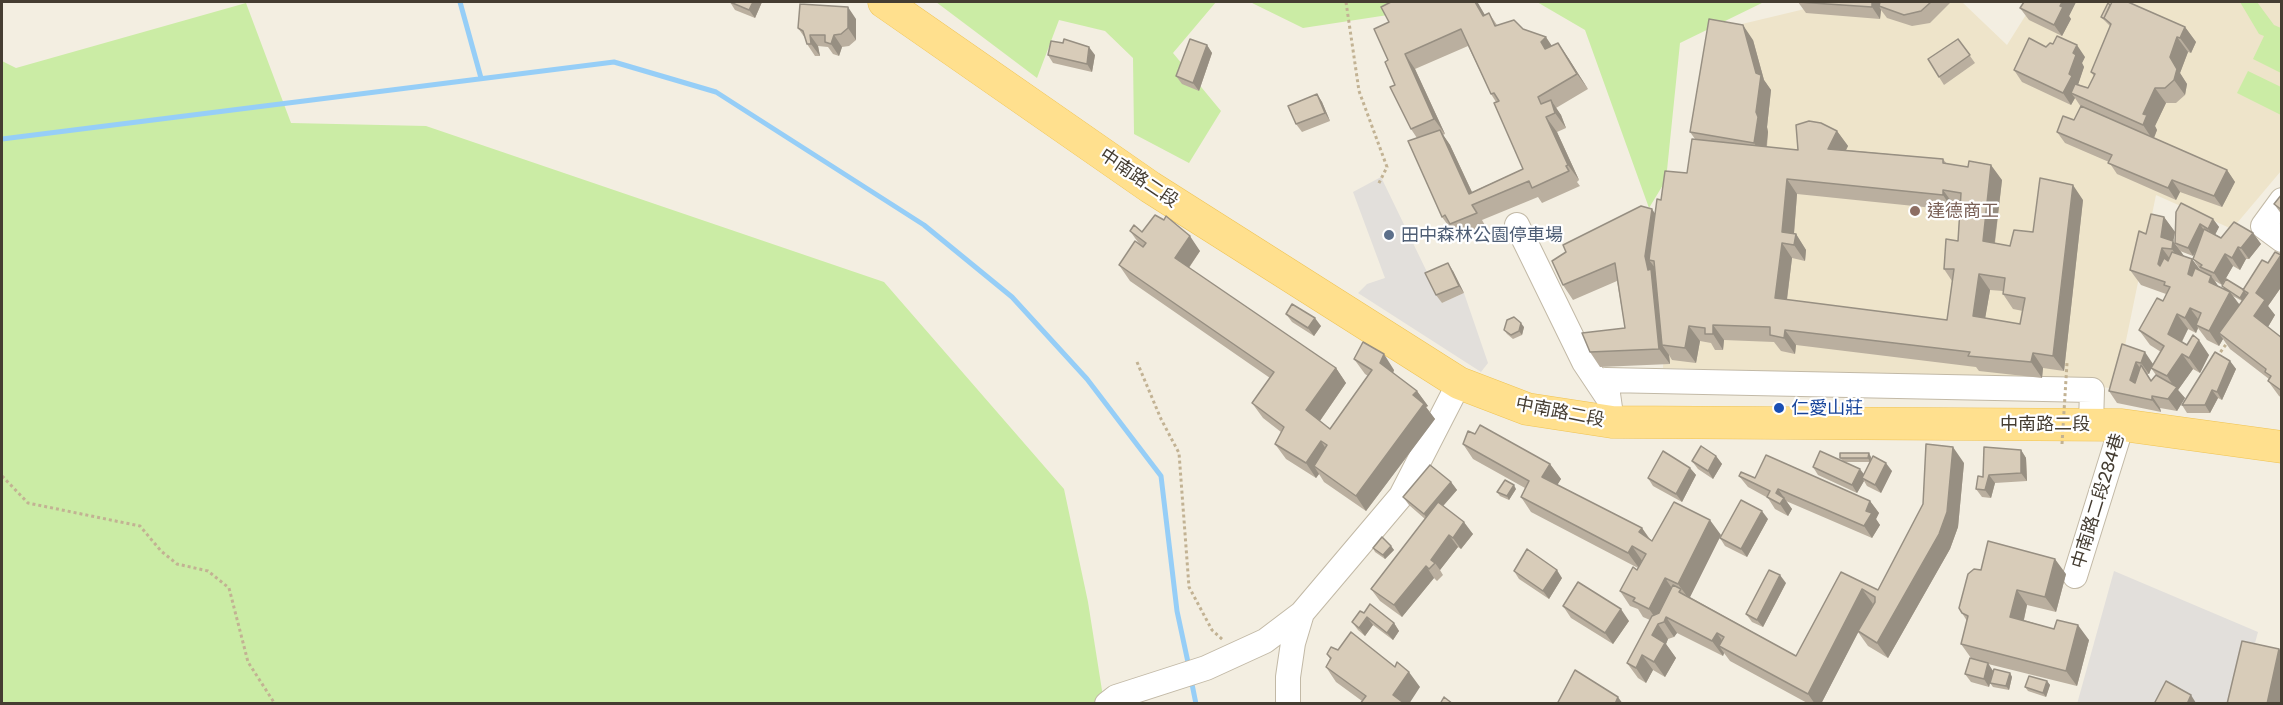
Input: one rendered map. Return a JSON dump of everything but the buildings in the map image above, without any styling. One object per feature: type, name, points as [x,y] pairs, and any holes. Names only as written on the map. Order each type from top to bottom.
[{"type":"main road","name":"中南路二段","points":[[884,2],[1150,187],[1459,383],[1527,409],[2122,425],[2282,447]]},
{"type":"street","points":[[2282,200],[2264,226],[2282,240]]},
{"type":"street","points":[[1517,225],[1610,410]]},
{"type":"street","points":[[1610,410],[1606,380],[2092,390],[2091,424]]},
{"type":"street","points":[[1107,704],[1116,697],[1206,668],[1265,641],[1302,614],[1401,496],[1459,383]]},
{"type":"street","name":"中南路二段284巷","points":[[2075,576],[2122,425]]},
{"type":"street","points":[[1288,704],[1288,676],[1293,643],[1302,614]]},
{"type":"path","points":[[1346,2],[1359,91],[1387,167],[1378,185]]},
{"type":"path","points":[[2211,365],[2231,337]]},
{"type":"path","points":[[1137,362],[1161,419],[1179,453],[1189,587],[1212,630],[1239,653]]},
{"type":"path","points":[[2062,444],[2067,363]]},
{"type":"path","points":[[2,476],[28,503],[140,526],[161,551],[177,564],[208,572],[229,588],[248,662],[275,704]]},
{"type":"shaded area","name":"達德商工","points":[[1834,2],[1962,2],[2007,45],[2034,2],[2281,2],[2281,171],[2232,229],[2156,195],[2116,389],[2046,379],[1663,368],[1669,246],[1706,94],[1717,30]]},
{"type":"shaded area","name":"田中森林公園停車場","points":[[1381,177],[1442,303],[1464,293],[1488,363],[1481,372],[1358,293],[1367,284],[1385,278],[1353,192]]},
{"type":"shaded area","points":[[2114,571],[2258,632],[2239,703],[2077,704]]},
{"type":"green space","points":[[936,2],[1216,2],[1173,53],[1221,111],[1189,163],[1134,134],[1133,58],[1105,31],[1059,20],[1037,78]]},
{"type":"green space","points":[[1250,2],[1413,2],[1401,13],[1303,28]]},
{"type":"green space","points":[[1537,2],[1764,2],[1680,43],[1666,180],[1649,208],[1585,30]]},
{"type":"green space","points":[[2240,2],[2257,2],[2274,25],[2281,28],[2281,73],[2253,59],[2264,36],[2259,34]]},
{"type":"green space","points":[[246,3],[291,123],[426,126],[884,282],[1064,489],[1088,602],[1104,703],[2,703],[2,61],[16,68]]},
{"type":"green space","points":[[2248,71],[2281,87],[2281,115],[2237,93]]},
{"type":"waterway","points":[[460,2],[481,78]]},
{"type":"waterway","points":[[2,139],[614,62],[716,92],[924,225],[1012,297],[1087,379],[1161,476],[1177,611],[1189,667]]},
{"type":"waterway","points":[[1191,679],[1196,704]]},
{"type":"place","name":"達德商工","points":[[1915,211]]},
{"type":"place","name":"田中森林公園停車場","points":[[1389,235]]},
{"type":"place","name":"仁愛山莊","points":[[1779,408]]}]
